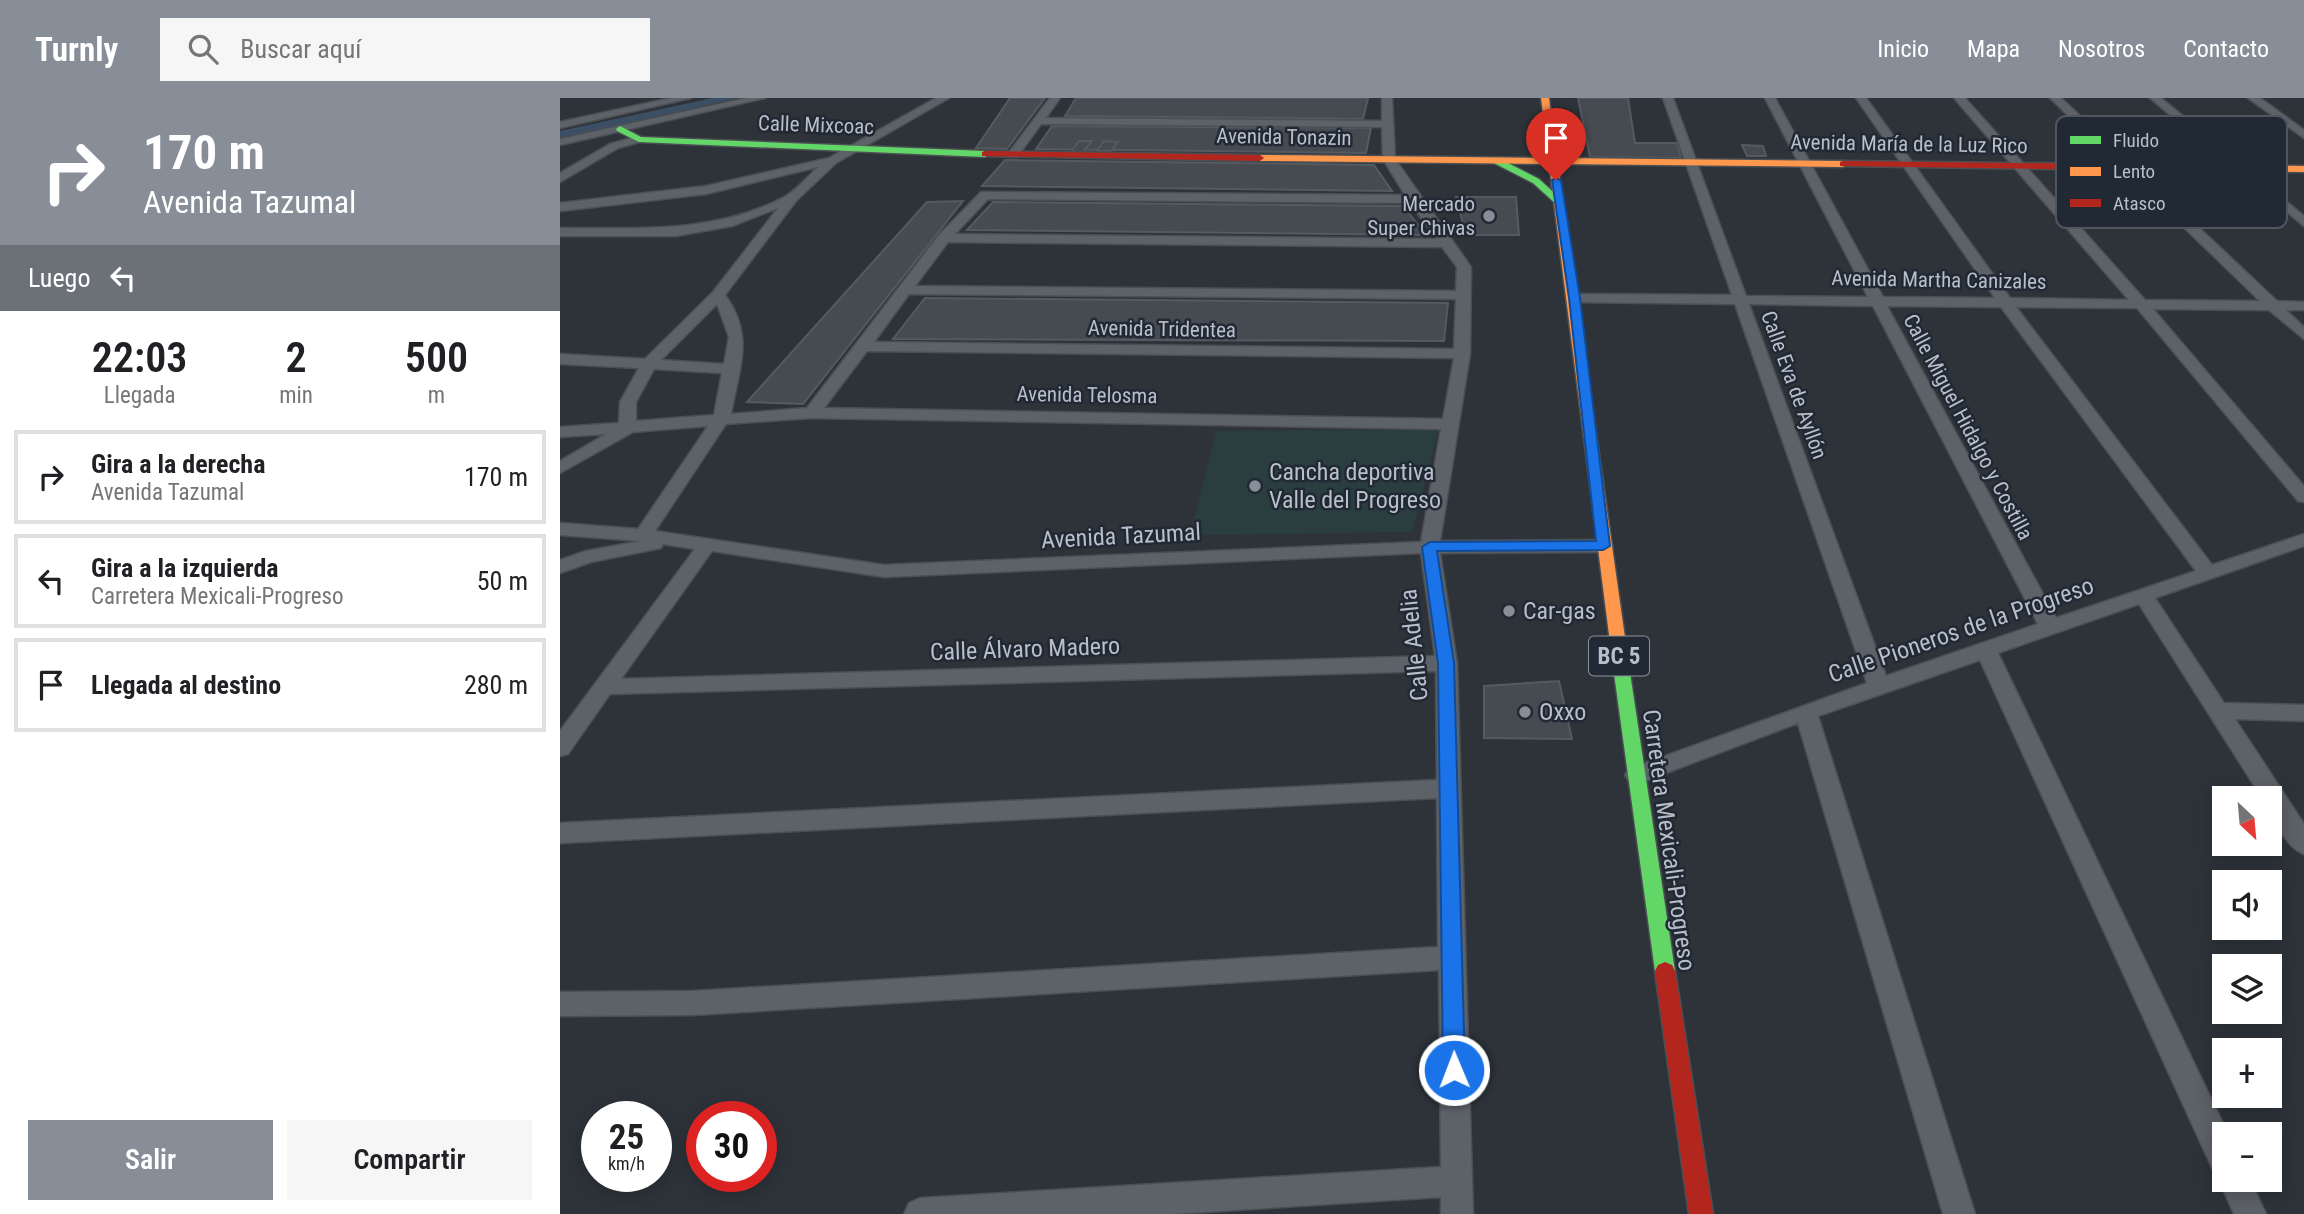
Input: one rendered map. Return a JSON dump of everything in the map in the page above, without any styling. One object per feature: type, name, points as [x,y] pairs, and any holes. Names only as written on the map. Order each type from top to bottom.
[{"type":"street","points":[[560,125],[686,98]]},
{"type":"street","points":[[560,131],[708,98]]},
{"type":"street","points":[[560,142],[761,98]]},
{"type":"street","points":[[560,468],[627,428],[628,402],[650,363],[718,295],[792,198],[832,161],[944,98]]},
{"type":"street","points":[[1013,155],[1055,98]]},
{"type":"street","name":"Calle Adelia","points":[[1388,98],[1389,159],[1414,199],[1464,267],[1462,354],[1430,547],[1446,663],[1457,1214]]},
{"type":"street","name":"Carretera Mexicali-Progreso","points":[[1545,98],[1574,298],[1603,546],[1701,1214]]},
{"type":"street","name":"Calle Eva de Ayllón","points":[[1668,98],[1879,687]]},
{"type":"street","name":"Calle Miguel Hidalgo y Costilla","points":[[1770,98],[2050,628]]},
{"type":"street","points":[[1861,98],[1911,165],[2005,302],[2207,572]]},
{"type":"street","points":[[1959,98],[2056,209]]},
{"type":"street","points":[[2055,98],[2074,116]]},
{"type":"street","points":[[2155,98],[2176,116]]},
{"type":"street","points":[[2253,98],[2278,116]]},
{"type":"street","points":[[1036,121],[1387,124]]},
{"type":"street","points":[[2287,123],[2304,135]]},
{"type":"street","points":[[1495,160],[1530,143],[1548,127]]},
{"type":"street","name":"Calle Mixcoac","points":[[620,129],[639,139],[855,146],[1013,155]]},
{"type":"street","points":[[560,178],[589,159],[639,139]]},
{"type":"street","name":"Avenida Tonazin","points":[[1013,155],[1555,160]]},
{"type":"street","points":[[1495,160],[1536,181],[1558,201]]},
{"type":"street","name":"Avenida María de la Luz Rico","points":[[1555,160],[2056,166]]},
{"type":"street","points":[[560,207],[706,190],[832,161]]},
{"type":"street","points":[[812,414],[944,238],[985,195],[1414,199]]},
{"type":"street","points":[[560,232],[676,232],[727,223],[792,198]]},
{"type":"street","points":[[2287,208],[2304,222]]},
{"type":"street","points":[[2073,228],[2304,496]]},
{"type":"street","points":[[2193,228],[2304,335]]},
{"type":"street","points":[[944,238],[1448,243]]},
{"type":"street","points":[[906,290],[1462,295]]},
{"type":"street","points":[[643,535],[722,418],[737,337],[730,313],[718,295]]},
{"type":"street","name":"Avenida Martha Canizales","points":[[1574,298],[2304,306]]},
{"type":"street","name":"Avenida Tridentea","points":[[863,346],[1462,354]]},
{"type":"street","points":[[560,359],[730,369]]},
{"type":"street","name":"Avenida Telosma","points":[[560,432],[722,418],[812,414],[1452,424]]},
{"type":"street","name":"Avenida Tazumal","points":[[562,530],[643,535],[884,571],[1430,547],[1603,546]]},
{"type":"street","points":[[560,567],[619,550],[681,540]]},
{"type":"street","name":"Calle Pioneros de la Progreso","points":[[1637,775],[1806,712],[2304,540]]},
{"type":"street","points":[[560,748],[708,544]]},
{"type":"street","points":[[2142,594],[2304,844]]},
{"type":"street","points":[[1986,651],[2212,1133]]},
{"type":"street","name":"Calle Álvaro Madero","points":[[605,687],[1446,663]]},
{"type":"street","points":[[2218,711],[2304,713]]},
{"type":"street","points":[[1806,712],[1959,1214]]},
{"type":"street","points":[[560,833],[1448,788]]},
{"type":"street","points":[[560,1004],[693,1003],[1452,958]]},
{"type":"street","points":[[920,1214],[1456,1181]]},
{"type":"street","points":[[2240,1192],[2250,1214]]},
{"type":"green space","points":[[1439,429],[1412,532],[1190,535],[1216,431]]},
{"type":"building","points":[[1010,98],[1045,98],[1007,149],[976,148]]},
{"type":"building","points":[[1076,98],[1368,98],[1363,119],[1065,116]]},
{"type":"building","points":[[1578,98],[1628,98],[1635,143],[1677,143],[1681,158],[1590,157]]},
{"type":"building","points":[[1052,126],[1371,128],[1366,153],[1036,149]]},
{"type":"building","points":[[1079,141],[1092,141],[1083,152],[1071,152]]},
{"type":"building","points":[[1104,141],[1118,142],[1111,151],[1097,151]]},
{"type":"building","points":[[1742,145],[1763,146],[1766,156],[1747,156]]},
{"type":"building","points":[[1005,160],[1374,165],[1392,191],[982,186]]},
{"type":"building","name":"Mercado Super Chivas","points":[[1456,197],[1516,197],[1519,235],[1466,235]]},
{"type":"building","points":[[963,201],[803,404],[747,402],[927,202]]},
{"type":"building","points":[[993,202],[1403,206],[1426,235],[967,230]]},
{"type":"building","points":[[925,298],[1448,303],[1444,341],[893,339]]},
{"type":"building","name":"Oxxo","points":[[1559,681],[1572,739],[1484,738],[1484,686]]},
{"type":"waterway","points":[[560,135],[730,98]]},
{"type":"traffic: fast","points":[[620,129],[639,139],[985,154]]},
{"type":"traffic: fast","points":[[1495,160],[1536,181],[1558,201]]},
{"type":"traffic: fast","points":[[1621,666],[1665,971]]},
{"type":"traffic: slow","points":[[1545,98],[1621,666]]},
{"type":"traffic: slow","points":[[1260,158],[1843,164]]},
{"type":"traffic: slow","points":[[2287,169],[2304,169]]},
{"type":"traffic: jam","points":[[985,154],[1260,158]]},
{"type":"traffic: jam","points":[[1843,164],[2056,166]]},
{"type":"traffic: jam","points":[[1665,971],[1701,1214]]},
{"type":"place","name":"Mercado Super Chivas","points":[[1489,216]]},
{"type":"place","name":"Cancha deportiva Valle del Progreso","points":[[1255,486]]},
{"type":"place","name":"Car-gas","points":[[1509,611]]},
{"type":"place","name":"Oxxo","points":[[1525,712]]},
{"type":"route","points":[[1454,1070],[1446,663],[1430,547],[1603,546],[1574,298],[1556,180]]}]
